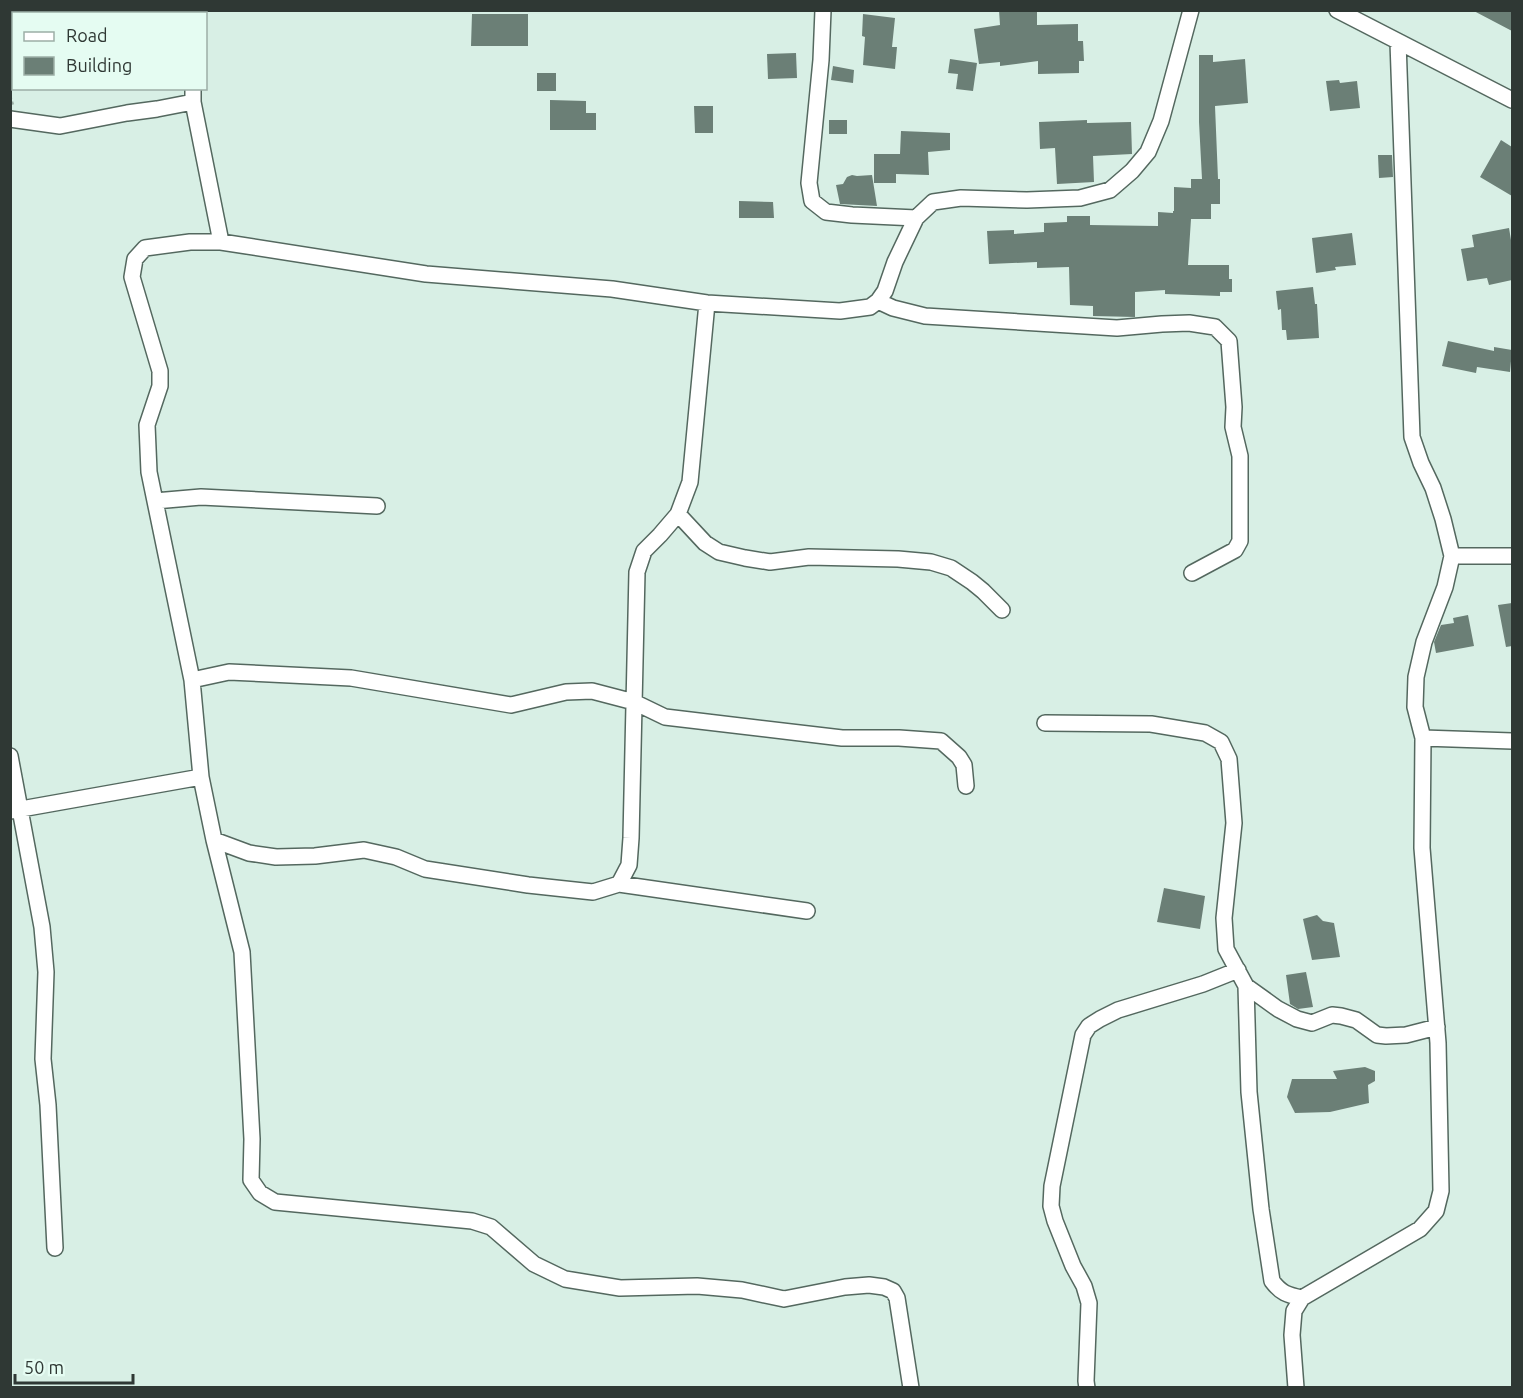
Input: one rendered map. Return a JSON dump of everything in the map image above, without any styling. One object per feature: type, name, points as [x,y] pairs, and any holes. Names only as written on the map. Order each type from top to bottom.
[{"type":"street","points":[[824,10],[809,183],[812,201],[826,212],[916,218]]},
{"type":"street","points":[[911,1388],[897,1298],[893,1291],[884,1287],[869,1285],[845,1287],[784,1299],[742,1290],[697,1286],[620,1288],[565,1279],[534,1264],[491,1227],[472,1221],[275,1202],[260,1193],[251,1180],[252,1139],[242,952],[201,777],[192,680],[149,472],[147,425],[160,386],[160,371],[132,277],[135,259],[146,248],[190,242],[221,243],[426,274],[612,289],[707,303],[840,311],[870,307],[885,291],[895,262],[916,218],[933,202],[961,198],[1027,200],[1080,198],[1110,189],[1132,171],[1148,152],[1161,121],[1191,10]]},
{"type":"street","points":[[1337,10],[1512,100]]},
{"type":"street","points":[[1296,1388],[1292,1335],[1294,1311],[1302,1298],[1420,1229],[1436,1211],[1441,1191],[1437,1027],[1422,848],[1424,738],[1415,707],[1416,677],[1424,642],[1445,587],[1452,556],[1433,488],[1421,464],[1412,437],[1398,42]]},
{"type":"street","points":[[10,119],[60,126],[127,113],[157,110],[193,95],[221,243]]},
{"type":"street","points":[[878,301],[893,308],[925,316],[1117,328],[1189,323],[1215,327],[1229,341],[1234,407],[1233,427],[1240,456],[1240,541],[1235,550],[1192,573]]},
{"type":"street","points":[[619,884],[629,865],[631,838],[637,572],[644,551],[678,514],[690,482],[707,303]]},
{"type":"street","points":[[155,501],[201,497],[377,506]]},
{"type":"street","points":[[678,514],[705,543],[719,552],[745,558],[770,562],[809,556],[931,562],[951,568],[972,582],[1002,610]]},
{"type":"street","points":[[1452,556],[1512,556]]},
{"type":"street","points":[[192,680],[229,672],[340,677],[511,705],[566,692],[592,691],[634,702],[665,717],[842,738],[941,741],[959,757],[964,765],[966,786]]},
{"type":"street","points":[[1045,723],[1151,724],[1205,733],[1221,742],[1229,759],[1234,823],[1224,918],[1226,949],[1246,986],[1249,1092],[1261,1209],[1272,1281],[1287,1295],[1302,1298]]},
{"type":"street","points":[[1424,738],[1512,741]]},
{"type":"street","points":[[10,756],[16,810],[42,927],[46,972],[43,1059],[48,1105],[55,1248]]},
{"type":"street","points":[[16,810],[201,777]]},
{"type":"street","points":[[214,840],[249,853],[276,857],[315,856],[364,850],[396,857],[425,869],[528,885],[593,892],[619,884],[807,911]]},
{"type":"street","points":[[1087,1388],[1088,1294],[1073,1266],[1051,1206],[1052,1186],[1083,1035],[1089,1026],[1118,1010],[1203,984],[1238,970]]},
{"type":"street","points":[[1246,986],[1278,1009],[1297,1019],[1312,1023],[1332,1015],[1341,1016],[1356,1020],[1377,1035],[1386,1036],[1406,1035],[1437,1027]]},
{"type":"building","points":[[999,10],[1037,10],[1037,25],[1078,24],[1078,41],[1083,41],[1084,61],[1079,61],[1079,73],[1038,74],[1038,61],[1000,66],[1000,62],[979,64],[974,29],[1000,25]]},
{"type":"building","points":[[1472,10],[1512,10],[1512,31]]},
{"type":"building","points":[[472,14],[528,14],[528,46],[471,46]]},
{"type":"building","points":[[863,14],[895,18],[892,47],[897,47],[895,69],[863,65],[865,37],[862,36]]},
{"type":"building","points":[[796,53],[797,78],[768,79],[767,54]]},
{"type":"building","points":[[1199,55],[1213,55],[1213,62],[1245,59],[1248,103],[1215,106],[1220,204],[1211,204],[1211,219],[1191,219],[1188,265],[1229,265],[1232,292],[1220,292],[1220,296],[1165,294],[1165,290],[1135,292],[1135,317],[1093,316],[1093,306],[1070,305],[1069,267],[1037,268],[1037,262],[989,264],[987,231],[1014,230],[1014,234],[1044,232],[1044,223],[1067,222],[1067,216],[1090,216],[1090,225],[1158,226],[1158,212],[1173,213],[1174,187],[1191,188],[1191,179],[1202,179]]},
{"type":"building","points":[[950,59],[977,63],[973,91],[956,89],[958,74],[948,73]]},
{"type":"building","points":[[833,66],[854,70],[853,83],[831,80]]},
{"type":"building","points":[[537,73],[556,73],[556,91],[537,91]]},
{"type":"building","points":[[1339,80],[1340,83],[1357,81],[1360,108],[1330,111],[1326,81]]},
{"type":"building","points":[[550,100],[586,101],[586,113],[596,113],[596,130],[550,130]]},
{"type":"building","points":[[694,106],[713,106],[713,133],[695,133]]},
{"type":"building","points":[[829,120],[847,120],[847,134],[829,134]]},
{"type":"building","points":[[1087,120],[1087,123],[1131,122],[1132,154],[1093,156],[1094,182],[1057,184],[1055,148],[1040,149],[1039,122]]},
{"type":"building","points":[[901,131],[950,133],[950,150],[928,152],[929,175],[896,174],[896,183],[874,183],[874,154],[900,154]]},
{"type":"building","points":[[1501,140],[1512,147],[1512,196],[1480,177]]},
{"type":"building","points":[[1378,155],[1392,155],[1393,177],[1379,178]]},
{"type":"building","points":[[872,175],[877,206],[840,204],[836,185],[843,184],[847,177]]},
{"type":"building","points":[[739,201],[773,202],[774,218],[739,218]]},
{"type":"building","points":[[1509,228],[1512,246],[1512,280],[1489,285],[1487,278],[1467,281],[1461,249],[1474,247],[1472,235]]},
{"type":"building","points":[[1352,233],[1356,265],[1335,267],[1336,270],[1316,273],[1312,238]]},
{"type":"building","points":[[1313,287],[1315,304],[1317,304],[1319,338],[1287,340],[1286,330],[1282,330],[1281,309],[1278,310],[1276,291]]},
{"type":"building","points":[[1448,341],[1494,351],[1494,347],[1512,350],[1510,372],[1477,367],[1476,373],[1442,366]]},
{"type":"building","points":[[1512,603],[1512,646],[1506,647],[1498,605]]},
{"type":"building","points":[[1468,615],[1474,646],[1436,653],[1434,642],[1441,625],[1454,623],[1453,618]]},
{"type":"building","points":[[1164,888],[1205,896],[1200,929],[1157,922]]},
{"type":"building","points":[[1317,915],[1323,921],[1334,923],[1340,957],[1312,960],[1303,919]]},
{"type":"building","points":[[1306,972],[1313,1007],[1298,1009],[1290,1004],[1286,975]]},
{"type":"building","points":[[1365,1067],[1375,1071],[1375,1081],[1368,1085],[1369,1103],[1330,1112],[1295,1113],[1287,1097],[1292,1079],[1337,1079],[1333,1071]]}]
